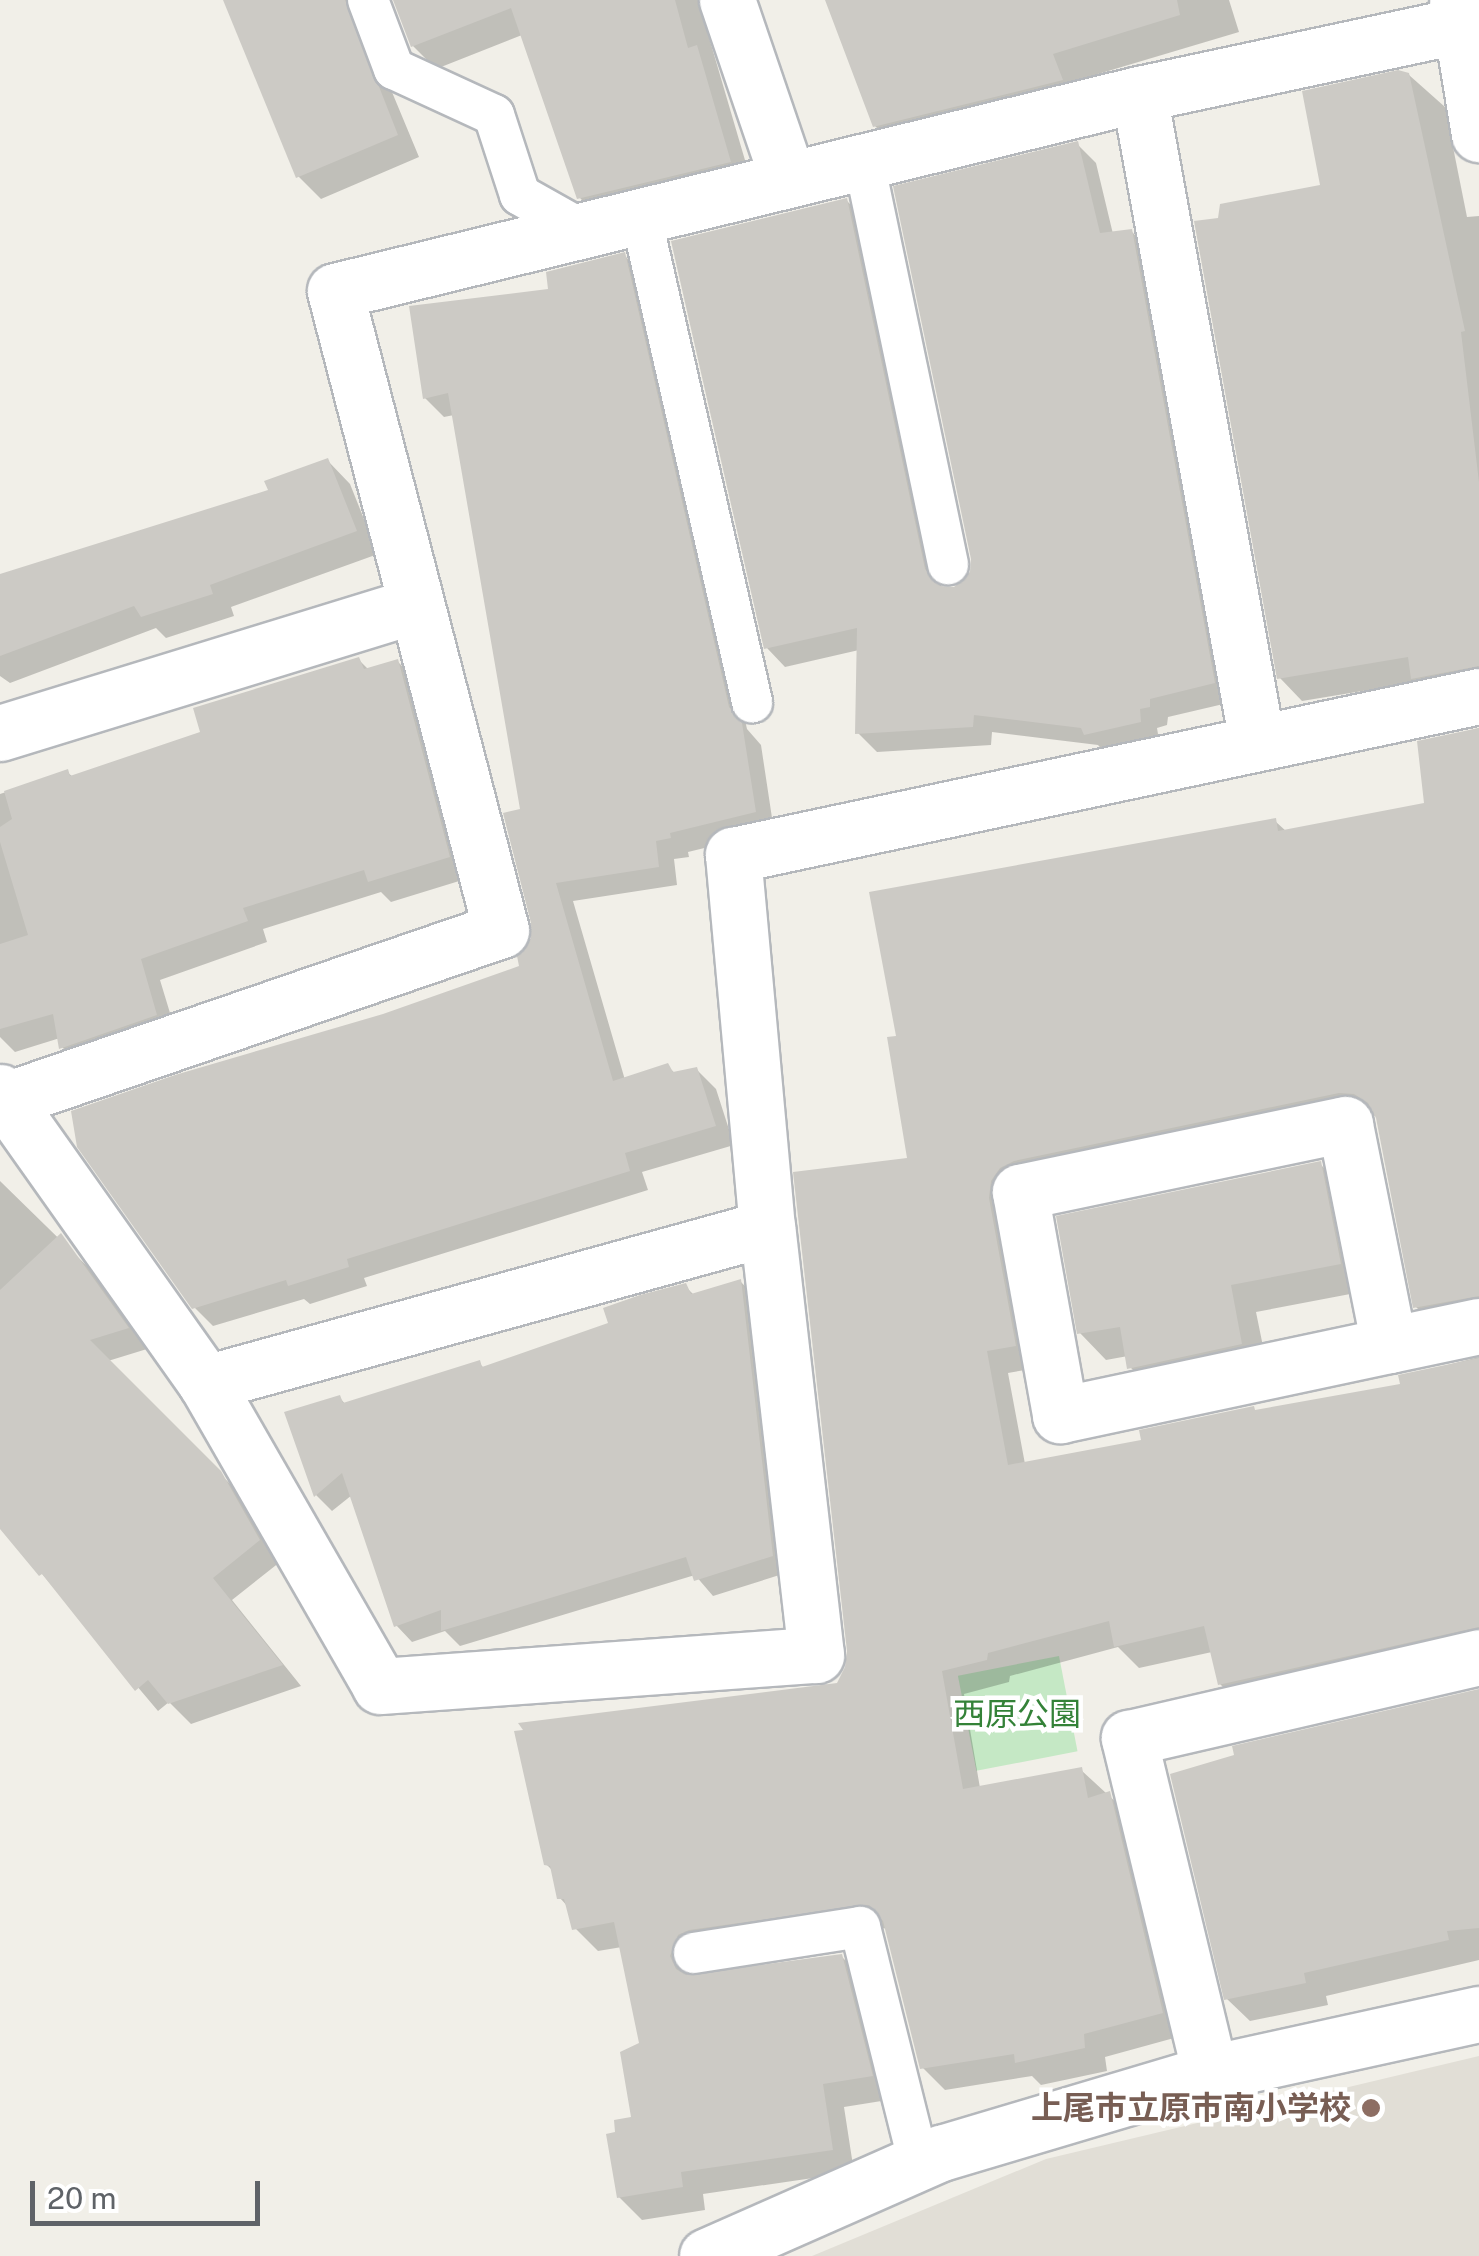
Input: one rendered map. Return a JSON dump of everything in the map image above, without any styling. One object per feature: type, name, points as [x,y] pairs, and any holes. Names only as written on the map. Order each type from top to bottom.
[{"type":"street","points":[[727,0],[788,179]]},
{"type":"street","points":[[1479,134],[1459,12],[586,232],[335,291],[500,930],[3,1096],[206,1383],[380,1686],[816,1655],[767,1228],[733,855],[1479,696]]},
{"type":"street","points":[[1139,94],[1257,742]]},
{"type":"street","points":[[0,732],[416,605]]},
{"type":"street","points":[[1390,1346],[1344,1124],[1020,1192],[1060,1415],[1390,1346],[1479,1326]]},
{"type":"street","points":[[206,1383],[767,1228]]},
{"type":"street","points":[[1210,2073],[1128,1738],[1479,1657]]},
{"type":"street","points":[[707,2256],[918,2164],[1210,2073],[1479,2014]]},
{"type":"lane","points":[[368,0],[394,68],[494,115],[520,195],[586,232]]},
{"type":"lane","points":[[864,162],[948,564]]},
{"type":"lane","points":[[641,218],[752,702]]},
{"type":"lane","points":[[694,1953],[860,1928],[918,2164]]},
{"type":"shaded area","name":"上尾市立原市南小学校","points":[[1479,2056],[1479,2256],[812,2256],[1046,2159]]},
{"type":"green space","name":"西原公園","points":[[1059,1656],[1078,1751],[976,1771],[958,1676]]},
{"type":"building","points":[[223,0],[345,0],[398,135],[296,178]]},
{"type":"building","points":[[393,0],[675,0],[688,48],[697,45],[731,162],[577,199],[511,8],[411,47]]},
{"type":"building","points":[[825,0],[1177,0],[1180,15],[1053,54],[1063,80],[873,127]]},
{"type":"building","points":[[1398,70],[1409,73],[1465,331],[1461,332],[1479,482],[1479,666],[1411,679],[1408,657],[1277,679],[1194,221],[1218,218],[1220,204],[1320,185],[1302,91]]},
{"type":"building","points":[[1078,141],[1100,233],[1132,229],[1215,683],[1150,699],[1150,707],[1140,709],[1141,722],[1084,735],[1081,728],[974,715],[973,727],[855,734],[857,628],[764,649],[671,241],[847,198],[925,569],[940,586],[954,587],[970,572],[971,559],[893,186]]},
{"type":"building","points":[[625,252],[729,707],[742,723],[756,812],[670,833],[671,838],[656,841],[659,867],[556,883],[613,1081],[668,1063],[673,1072],[697,1067],[716,1126],[625,1153],[630,1171],[347,1259],[349,1267],[288,1286],[286,1280],[192,1309],[77,1147],[71,1111],[175,1075],[383,1014],[519,966],[517,956],[531,938],[531,923],[503,813],[520,809],[448,393],[423,399],[409,306],[548,289],[546,272]]},
{"type":"building","points":[[328,458],[357,531],[210,585],[213,594],[141,617],[134,606],[0,656],[0,574],[268,490],[264,481]]},
{"type":"building","points":[[359,657],[364,669],[398,659],[450,857],[368,882],[364,870],[243,908],[248,921],[141,959],[157,1015],[59,1049],[53,1014],[0,1029],[0,944],[28,935],[0,842],[0,827],[12,819],[4,791],[68,769],[70,776],[200,732],[193,708]]},
{"type":"building","points":[[1479,728],[1479,1296],[1413,1308],[1376,1118],[1368,1103],[1354,1094],[1339,1093],[1014,1161],[1000,1168],[991,1181],[989,1198],[1016,1346],[987,1351],[1008,1465],[1141,1440],[1139,1430],[1254,1406],[1255,1410],[1400,1384],[1398,1375],[1479,1358],[1479,1627],[1218,1685],[1204,1626],[1114,1647],[1109,1621],[988,1653],[987,1660],[942,1671],[963,1789],[1082,1767],[1088,1798],[1110,1791],[1163,2013],[1084,2034],[1085,2048],[1015,2063],[1014,2054],[920,2069],[883,1921],[869,1905],[689,1930],[678,1935],[670,1956],[676,1969],[686,1975],[842,1954],[873,2076],[823,2084],[833,2150],[681,2172],[683,2187],[617,2198],[606,2134],[615,2132],[614,2120],[631,2117],[620,2052],[639,2043],[614,1922],[572,1930],[564,1899],[557,1899],[550,1866],[544,1865],[514,1731],[523,1730],[518,1723],[837,1683],[845,1667],[847,1651],[793,1172],[907,1158],[887,1037],[896,1036],[869,892],[1276,818],[1278,831],[1424,803],[1417,741]]},
{"type":"building","points":[[1321,1161],[1341,1264],[1231,1285],[1242,1344],[1127,1369],[1120,1327],[1077,1334],[1056,1216]]},
{"type":"building","points":[[61,1233],[129,1328],[90,1340],[221,1471],[260,1540],[213,1578],[283,1665],[168,1704],[148,1680],[135,1691],[42,1574],[39,1576],[0,1529],[0,1290]]},
{"type":"building","points":[[741,1279],[773,1556],[694,1581],[686,1557],[441,1631],[441,1610],[394,1627],[342,1473],[314,1497],[284,1412],[340,1395],[343,1403],[480,1360],[482,1367],[608,1323],[603,1308],[640,1295],[686,1283],[691,1294]]},
{"type":"building","points":[[1479,1689],[1479,1928],[1447,1931],[1449,1940],[1304,1973],[1306,1983],[1224,2000],[1170,1774],[1234,1755],[1232,1746]]},
{"type":"place","name":"上尾市立原市南小学校","points":[[1371,2108]]}]
